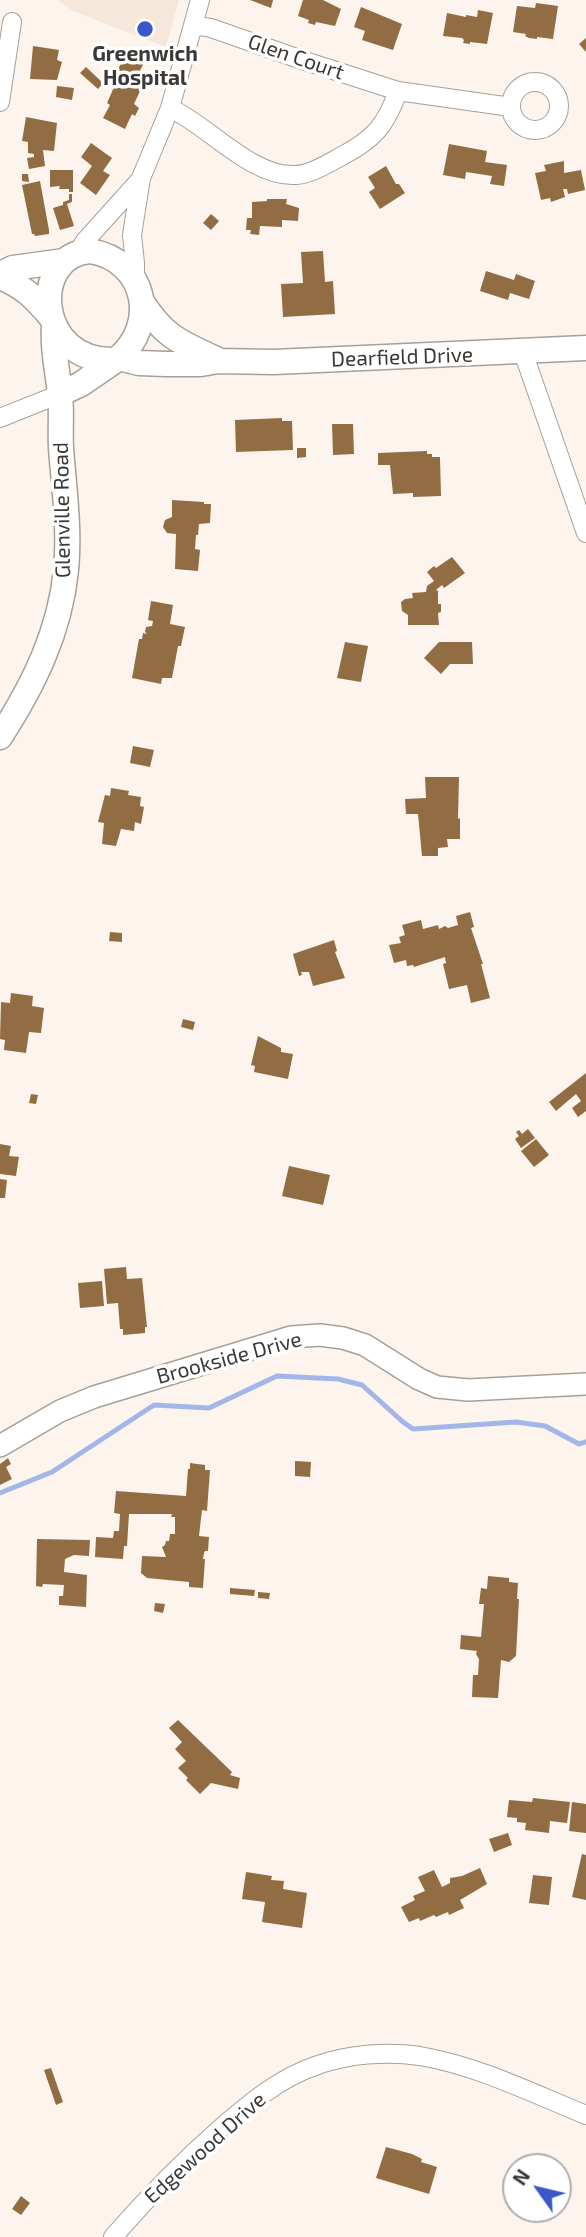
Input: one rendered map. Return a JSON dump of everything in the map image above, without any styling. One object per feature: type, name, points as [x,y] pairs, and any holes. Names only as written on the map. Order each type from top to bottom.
[{"type":"main road","points":[[60,394],[81,384],[117,359],[132,341],[137,331],[138,291],[128,269],[116,259],[100,253],[12,268],[0,276],[33,295],[67,345],[96,359],[117,359]]},
{"type":"main road","points":[[52,321],[51,287],[54,277],[71,256]]},
{"type":"main road","name":"Dearfield Drive","points":[[138,291],[164,330],[176,340],[218,360]]},
{"type":"main road","name":"Glenville Road","points":[[0,737],[18,710],[47,650],[56,624],[66,568],[60,394],[52,321]]},
{"type":"main road","name":"Dearfield Drive","points":[[117,359],[166,365],[201,364],[218,360],[274,362],[586,348]]},
{"type":"street","points":[[138,291],[132,234],[141,178],[170,108],[200,0]]},
{"type":"street","points":[[0,102],[12,22]]},
{"type":"street","name":"Glen Court","points":[[194,25],[211,28],[398,91],[511,107]]},
{"type":"street","points":[[170,108],[195,121],[248,160],[273,173],[296,175],[317,169],[366,143],[390,114],[398,91]]},
{"type":"street","points":[[71,256],[141,178]]},
{"type":"street","points":[[523,352],[586,533]]},
{"type":"street","points":[[0,418],[60,394]]},
{"type":"street","name":"Brookside Drive","points":[[0,1446],[60,1411],[94,1396],[290,1337],[320,1335],[365,1345],[419,1379],[437,1387],[468,1390],[586,1384]]},
{"type":"street","name":"Edgewood Drive","points":[[113,2237],[196,2150],[263,2094],[303,2071],[343,2058],[396,2053],[451,2063],[508,2082],[586,2115]]},
{"type":"shaded area","name":"Greenwich Hospital","points":[[58,0],[179,0],[166,47],[73,11]]},
{"type":"building","points":[[250,0],[273,0],[271,8]]},
{"type":"building","points":[[303,0],[323,0],[341,9],[335,26],[316,22],[315,25],[298,16]]},
{"type":"building","points":[[536,3],[558,6],[553,39],[529,38],[526,34],[513,32],[517,6],[535,8]]},
{"type":"building","points":[[361,7],[402,24],[393,50],[362,40],[365,31],[354,27]]},
{"type":"building","points":[[478,10],[493,13],[487,44],[463,43],[462,38],[443,36],[447,13],[477,17]]},
{"type":"building","points":[[586,38],[586,52],[579,44]]},
{"type":"building","points":[[33,46],[59,50],[57,60],[62,62],[57,80],[30,79]]},
{"type":"building","points":[[127,52],[145,61],[135,80],[117,71]]},
{"type":"building","points":[[86,67],[103,83],[98,89],[80,73]]},
{"type":"building","points":[[118,78],[125,82],[127,79],[134,82],[132,85],[141,89],[134,104],[139,108],[135,116],[132,114],[125,129],[103,118]]},
{"type":"building","points":[[57,86],[74,88],[72,100],[56,97]]},
{"type":"building","points":[[26,117],[57,123],[54,151],[43,150],[45,166],[29,169],[27,158],[34,157],[34,154],[28,153],[28,142],[22,141]]},
{"type":"building","points":[[91,143],[112,158],[103,171],[110,175],[96,195],[80,183],[92,166],[81,157]]},
{"type":"building","points":[[449,144],[487,151],[485,162],[507,165],[504,186],[490,184],[492,176],[466,172],[465,179],[443,175]]},
{"type":"building","points":[[564,161],[564,173],[581,170],[585,190],[568,194],[567,189],[563,189],[565,197],[551,202],[550,198],[541,200],[535,173],[546,171],[544,165]]},
{"type":"building","points":[[386,166],[396,184],[399,184],[405,193],[380,209],[369,192],[375,188],[368,177]]},
{"type":"building","points":[[50,170],[73,170],[73,192],[59,189],[60,186],[50,187]]},
{"type":"building","points":[[22,174],[28,174],[29,182],[22,181]]},
{"type":"building","points":[[40,181],[49,234],[35,236],[32,234],[22,185]]},
{"type":"building","points":[[69,194],[72,194],[72,202],[67,204],[74,226],[60,230],[53,208],[69,200]]},
{"type":"building","points":[[287,199],[286,204],[299,208],[298,221],[282,220],[282,227],[260,226],[259,235],[250,234],[251,230],[246,230],[247,218],[252,218],[252,202]]},
{"type":"building","points":[[211,214],[219,221],[211,230],[203,223]]},
{"type":"building","points":[[323,251],[325,282],[333,281],[335,314],[283,317],[281,284],[303,283],[301,252]]},
{"type":"building","points":[[486,271],[514,280],[516,274],[535,281],[529,299],[510,293],[508,300],[480,291]]},
{"type":"building","points":[[282,418],[282,421],[292,421],[293,450],[236,452],[235,420]]},
{"type":"building","points":[[332,424],[353,424],[354,454],[333,455]]},
{"type":"building","points":[[297,448],[306,448],[306,457],[297,458]]},
{"type":"building","points":[[427,451],[432,457],[440,457],[441,496],[413,497],[413,493],[393,494],[390,465],[378,465],[378,453]]},
{"type":"building","points":[[172,500],[211,504],[210,523],[199,524],[196,535],[195,549],[200,550],[198,571],[175,569],[176,534],[167,533],[163,527],[165,520],[172,517]]},
{"type":"building","points":[[452,557],[465,573],[444,588],[442,585],[436,590],[438,604],[441,604],[441,612],[438,613],[439,625],[408,625],[408,615],[402,611],[401,602],[413,598],[412,593],[426,592],[427,586],[434,581],[427,572]]},
{"type":"building","points":[[151,601],[173,605],[170,624],[185,627],[172,678],[162,678],[161,684],[132,678],[139,639],[142,639],[143,633],[147,634],[146,627],[152,626],[153,621],[148,620]]},
{"type":"building","points":[[345,642],[368,646],[361,682],[337,678]]},
{"type":"building","points":[[439,642],[472,642],[473,664],[450,664],[441,674],[424,658]]},
{"type":"building","points":[[133,746],[154,750],[150,767],[130,763]]},
{"type":"building","points":[[425,777],[459,777],[460,839],[447,839],[448,847],[438,848],[438,856],[422,856],[418,814],[406,814],[405,799],[426,798]]},
{"type":"building","points":[[111,788],[129,791],[128,795],[141,797],[140,806],[144,807],[141,824],[135,822],[134,831],[121,829],[116,846],[102,844],[104,823],[98,822],[105,795],[110,796]]},
{"type":"building","points":[[470,912],[474,927],[471,928],[483,964],[490,998],[471,1003],[467,985],[449,989],[443,964],[446,963],[445,957],[414,967],[407,966],[406,960],[394,963],[389,945],[401,943],[399,937],[405,935],[402,925],[421,920],[423,929],[438,925],[439,929],[445,926],[448,928],[458,925],[456,916]]},
{"type":"building","points":[[110,932],[122,933],[122,942],[109,941]]},
{"type":"building","points":[[334,940],[335,952],[345,978],[313,986],[309,972],[301,972],[302,975],[299,976],[293,954]]},
{"type":"building","points":[[11,993],[33,996],[32,1006],[44,1008],[41,1033],[29,1032],[26,1053],[4,1050],[5,1040],[0,1039],[1,1002],[10,1003]]},
{"type":"building","points":[[183,1019],[195,1022],[193,1030],[181,1027]]},
{"type":"building","points":[[258,1036],[281,1048],[281,1052],[293,1054],[288,1079],[254,1072],[255,1066],[251,1065]]},
{"type":"building","points":[[586,1073],[586,1111],[578,1117],[572,1108],[581,1101],[576,1094],[556,1111],[549,1102]]},
{"type":"building","points":[[31,1094],[38,1095],[36,1104],[29,1103]]},
{"type":"building","points":[[528,1129],[535,1138],[521,1148],[515,1139],[519,1136],[516,1132],[519,1130],[522,1134]]},
{"type":"building","points":[[536,1139],[549,1155],[534,1167],[521,1151]]},
{"type":"building","points":[[0,1144],[11,1146],[9,1156],[19,1157],[16,1176],[0,1174]]},
{"type":"building","points":[[289,1166],[330,1175],[323,1205],[282,1196]]},
{"type":"building","points":[[0,1179],[7,1180],[5,1198],[0,1198]]},
{"type":"building","points":[[126,1267],[127,1279],[142,1278],[147,1327],[145,1333],[123,1335],[118,1303],[107,1304],[104,1269]]},
{"type":"building","points":[[102,1281],[104,1306],[80,1308],[78,1283]]},
{"type":"building","points":[[8,1458],[11,1464],[6,1467],[12,1479],[0,1485],[0,1464]]},
{"type":"building","points":[[295,1461],[311,1462],[310,1477],[295,1476]]},
{"type":"building","points":[[190,1463],[205,1465],[205,1470],[210,1470],[207,1511],[202,1510],[199,1536],[209,1537],[208,1551],[205,1551],[203,1559],[203,1588],[189,1587],[189,1582],[147,1578],[141,1573],[142,1556],[166,1557],[162,1547],[169,1541],[170,1534],[175,1534],[175,1517],[171,1517],[172,1514],[129,1514],[127,1546],[124,1546],[123,1559],[95,1557],[96,1537],[113,1538],[114,1531],[119,1531],[120,1514],[114,1513],[116,1491],[186,1496]]},
{"type":"building","points":[[37,1539],[90,1540],[89,1556],[74,1555],[65,1559],[64,1572],[87,1575],[86,1607],[59,1605],[59,1596],[63,1596],[64,1585],[36,1586]]},
{"type":"building","points":[[488,1576],[509,1578],[509,1582],[518,1583],[516,1656],[509,1662],[501,1660],[498,1698],[472,1697],[473,1675],[478,1675],[477,1651],[460,1649],[461,1635],[481,1637],[484,1604],[479,1604],[481,1588],[487,1589]]},
{"type":"building","points":[[230,1588],[255,1590],[254,1596],[230,1594]]},
{"type":"building","points":[[258,1592],[270,1593],[269,1599],[258,1598]]},
{"type":"building","points":[[155,1603],[165,1604],[163,1613],[154,1611]]},
{"type":"building","points":[[178,1720],[232,1772],[230,1775],[240,1778],[238,1789],[211,1783],[200,1794],[186,1780],[188,1778],[178,1768],[186,1761],[175,1749],[182,1742],[169,1728]]},
{"type":"building","points":[[533,1798],[570,1802],[567,1823],[550,1821],[549,1833],[525,1830],[526,1823],[507,1817],[509,1800],[532,1802]]},
{"type":"building","points":[[572,1802],[586,1804],[586,1833],[569,1831]]},
{"type":"building","points":[[508,1833],[512,1845],[494,1852],[489,1839]]},
{"type":"building","points":[[582,1854],[586,1855],[586,1900],[572,1897]]},
{"type":"building","points":[[480,1868],[487,1884],[460,1900],[464,1908],[449,1915],[448,1912],[409,1922],[401,1907],[415,1900],[413,1896],[425,1891],[418,1877],[434,1870],[442,1887],[450,1883],[450,1878]]},
{"type":"building","points":[[246,1872],[272,1876],[271,1880],[284,1881],[283,1889],[307,1893],[302,1928],[262,1922],[265,1902],[242,1899]]},
{"type":"building","points":[[533,1875],[552,1877],[549,1905],[529,1903]]},
{"type":"building","points":[[51,2068],[63,2102],[56,2105],[44,2070]]},
{"type":"building","points":[[386,2147],[412,2154],[422,2159],[421,2162],[437,2167],[429,2194],[376,2178]]},
{"type":"building","points":[[21,2196],[30,2203],[21,2215],[12,2209]]},
{"type":"waterway","points":[[0,1493],[52,1472],[154,1405],[209,1408],[277,1376],[338,1379],[362,1385],[413,1429],[516,1422],[545,1426],[579,1444],[586,1442]]},
{"type":"place","name":"Greenwich Hospital","points":[[145,29]]}]
